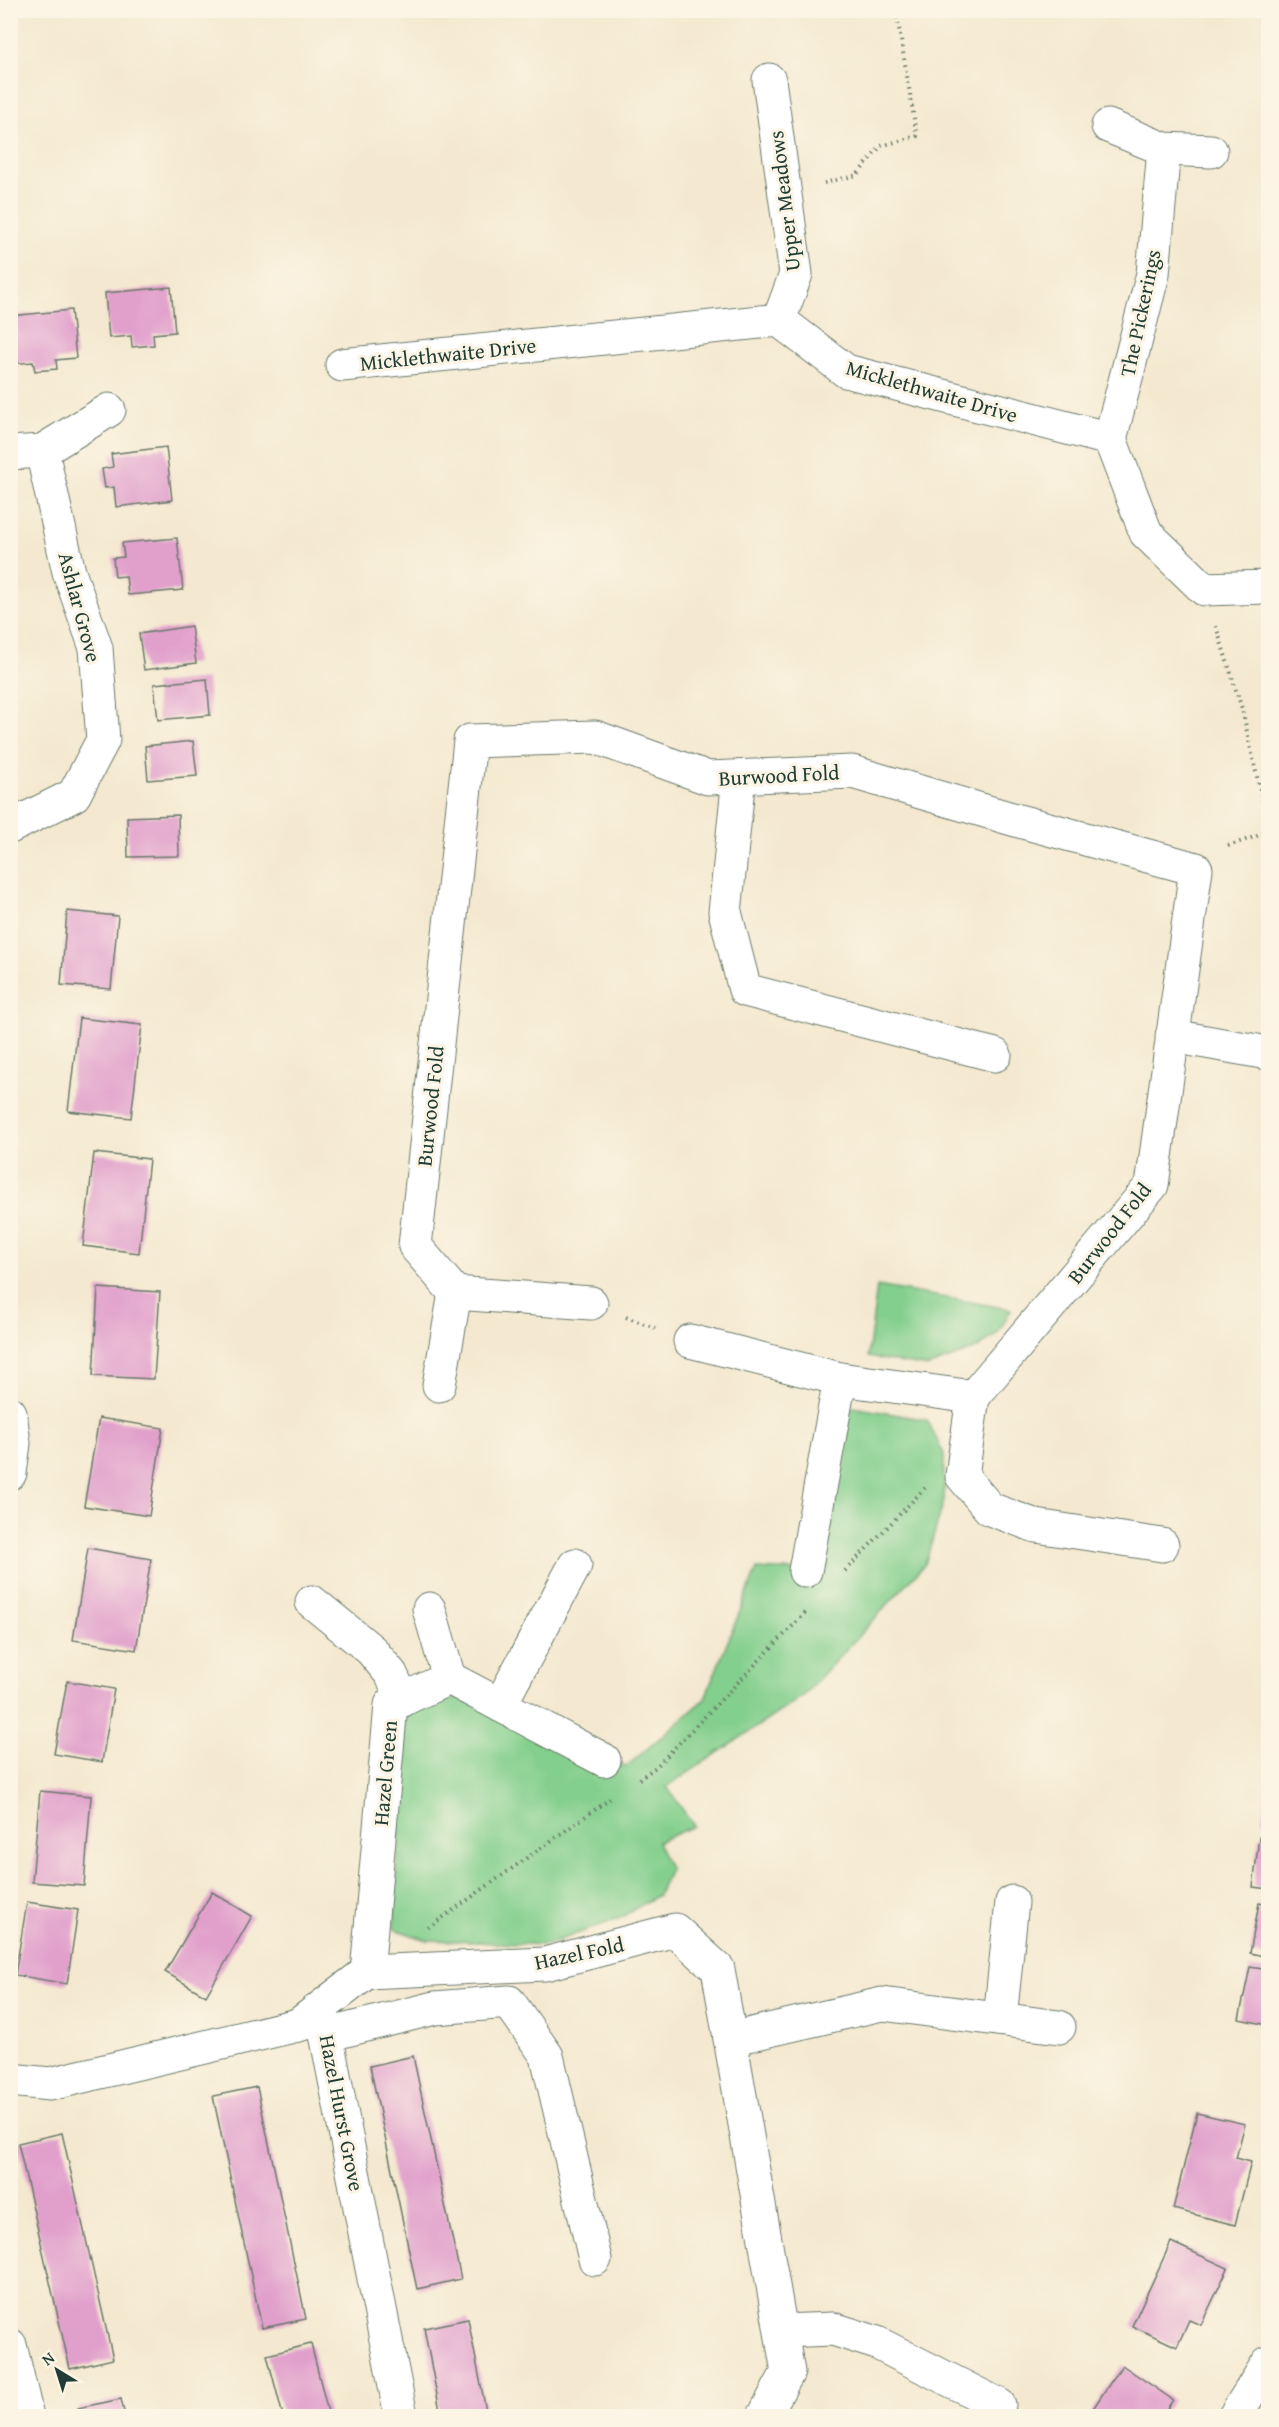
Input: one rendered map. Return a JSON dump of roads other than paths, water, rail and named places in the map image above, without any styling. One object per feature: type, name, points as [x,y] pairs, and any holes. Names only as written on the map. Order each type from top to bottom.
[{"type":"street","name":"Upper Meadows","points":[[769,80],[796,274],[779,320]]},
{"type":"street","points":[[1108,126],[1164,149],[1211,151]]},
{"type":"street","name":"The Pickerings","points":[[1110,439],[1153,274],[1164,149]]},
{"type":"street","name":"Micklethwaite Drive","points":[[342,365],[779,320],[846,371],[1110,439]]},
{"type":"street","name":"Ashlar Grove","points":[[10,827],[74,795],[103,740],[96,648],[26,452],[109,410]]},
{"type":"street","points":[[1110,439],[1146,533],[1204,589],[1269,587]]},
{"type":"street","name":"Burwood Fold","points":[[455,1293],[415,1246],[470,741],[595,737],[708,778],[852,772],[1019,821],[1196,869],[1152,1185],[974,1397]]},
{"type":"street","points":[[739,777],[725,912],[745,990],[995,1055]]},
{"type":"street","points":[[1172,1036],[1269,1053]]},
{"type":"street","points":[[439,1385],[455,1293],[591,1304]]},
{"type":"street","points":[[690,1341],[840,1379],[974,1397],[962,1476],[990,1509],[1036,1526],[1162,1545]]},
{"type":"street","points":[[805,1571],[840,1379]]},
{"type":"street","points":[[10,1413],[14,1443],[10,1473]]},
{"type":"street","points":[[500,1705],[575,1565]]},
{"type":"street","points":[[312,1602],[371,1650],[391,1674],[403,1700]]},
{"type":"street","points":[[429,1609],[448,1678],[604,1760]]},
{"type":"street","name":"Hazel Green","points":[[367,1972],[391,1705],[448,1678]]},
{"type":"street","points":[[1000,2019],[1012,1902]]},
{"type":"street","name":"Hazel Fold","points":[[367,1972],[545,1964],[675,1930],[718,1969],[788,2372],[764,2416]]},
{"type":"street","points":[[312,2030],[367,1972]]},
{"type":"street","points":[[312,2030],[435,2007],[509,2002],[547,2056],[595,2259]]},
{"type":"street","points":[[730,2039],[882,2004],[1059,2027]]},
{"type":"street","name":"Hazel Hurst Grove","points":[[10,2080],[50,2084],[312,2030],[401,2416]]},
{"type":"street","points":[[781,2331],[833,2329],[877,2343],[999,2405]]},
{"type":"street","points":[[10,2345],[27,2416]]},
{"type":"street","points":[[1235,2416],[1269,2363]]}]
